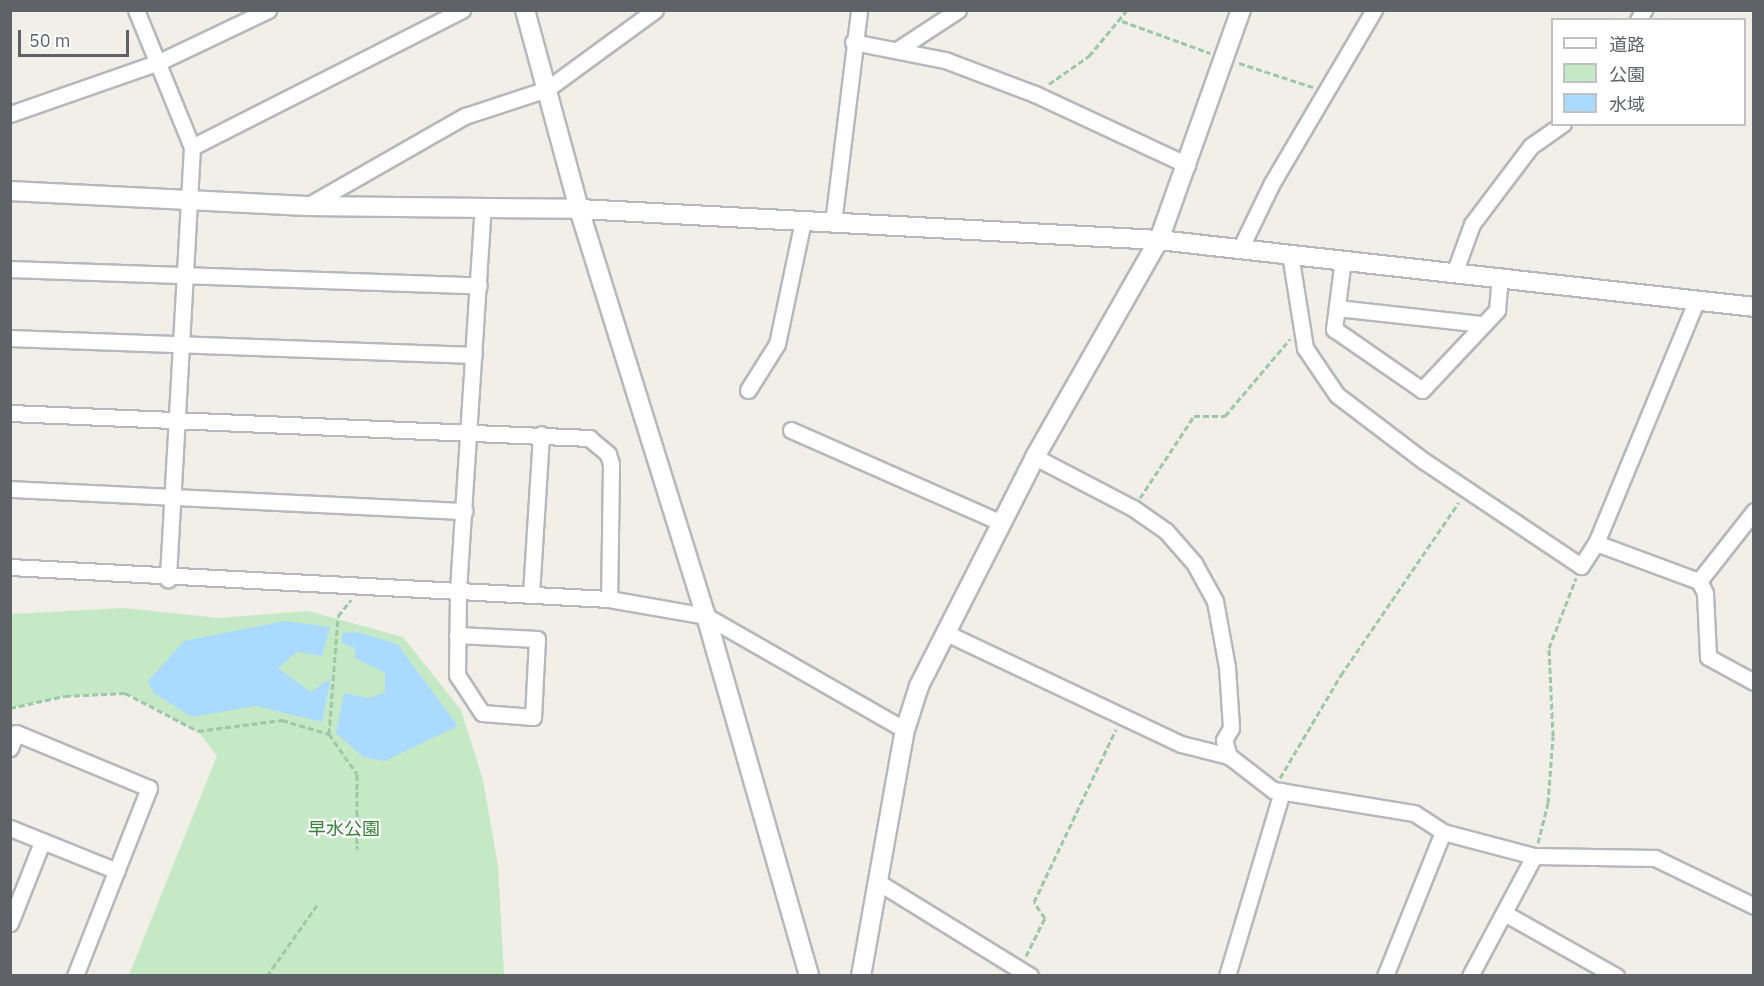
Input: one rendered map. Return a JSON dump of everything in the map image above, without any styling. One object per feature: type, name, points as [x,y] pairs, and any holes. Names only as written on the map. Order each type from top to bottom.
[{"type":"street","points":[[136,10],[192,147],[186,199],[168,579]]},
{"type":"street","points":[[10,114],[159,62],[268,10]]},
{"type":"street","points":[[192,147],[462,10]]},
{"type":"street","points":[[525,10],[579,209],[706,616],[809,975]]},
{"type":"street","points":[[307,206],[465,116],[547,89],[655,10]]},
{"type":"street","points":[[833,223],[853,42],[859,10]]},
{"type":"street","points":[[897,50],[957,10]]},
{"type":"street","points":[[861,975],[905,729],[944,632],[1000,522],[1160,240],[1241,10]]},
{"type":"street","points":[[1240,249],[1272,183],[1374,10]]},
{"type":"street","points":[[853,42],[945,60],[1035,94],[1187,165]]},
{"type":"street","points":[[1455,271],[1472,224],[1530,146],[1560,126]]},
{"type":"street","points":[[10,191],[307,206],[579,209],[1160,240],[1500,276],[1754,307]]},
{"type":"street","points":[[457,635],[537,639],[533,717],[483,713],[457,675],[457,635],[458,590],[483,208]]},
{"type":"street","points":[[748,390],[777,344],[803,221]]},
{"type":"street","points":[[1290,254],[1300,329],[1317,371],[1337,395],[1467,490],[1581,566],[1596,543],[1697,299]]},
{"type":"street","points":[[1343,259],[1334,329],[1422,390],[1497,309],[1500,276]]},
{"type":"street","points":[[10,269],[479,285]]},
{"type":"street","points":[[1337,308],[1483,324]]},
{"type":"street","points":[[10,338],[474,356]]},
{"type":"street","points":[[10,413],[469,430],[589,438],[608,454],[609,599]]},
{"type":"street","points":[[791,430],[1000,522]]},
{"type":"street","points":[[531,594],[541,434]]},
{"type":"street","points":[[1035,457],[1133,508],[1166,531],[1215,601],[1227,667],[1231,728],[1224,740],[1229,756]]},
{"type":"street","points":[[10,489],[464,511]]},
{"type":"street","points":[[1699,580],[1754,511]]},
{"type":"street","points":[[1596,543],[1699,580],[1705,593],[1708,657],[1754,682]]},
{"type":"street","points":[[10,567],[168,579],[458,590],[609,599],[706,616],[905,729]]},
{"type":"street","points":[[944,632],[1181,744],[1229,756],[1278,790],[1414,813],[1443,832],[1534,856],[1655,858],[1754,906]]},
{"type":"street","points":[[10,748],[16,733],[149,788],[75,975]]},
{"type":"street","points":[[1227,975],[1278,790]]},
{"type":"street","points":[[10,828],[117,871]]},
{"type":"street","points":[[1385,975],[1443,832]]},
{"type":"street","points":[[10,923],[42,842]]},
{"type":"street","points":[[1470,975],[1534,856]]},
{"type":"street","points":[[878,882],[1025,972]]},
{"type":"street","points":[[1504,913],[1616,975]]},
{"type":"path","points":[[1035,94],[1089,56],[1127,10]]},
{"type":"path","points":[[1133,508],[1194,416],[1226,416],[1300,329]]},
{"type":"path","points":[[1278,790],[1341,675],[1467,490]]},
{"type":"path","points":[[1534,856],[1548,803],[1553,736],[1546,675],[1549,648],[1581,566]]},
{"type":"path","points":[[329,734],[338,616]]},
{"type":"path","points":[[10,708],[65,696],[125,693],[198,731],[282,720],[329,734],[357,774],[357,849]]},
{"type":"path","points":[[1025,972],[1045,918],[1034,902],[1122,716]]},
{"type":"path","points":[[267,975],[317,905]]},
{"type":"green space","name":"早水公園","points":[[124,608],[219,618],[308,611],[403,637],[461,710],[483,780],[498,866],[504,975],[129,975],[217,756],[198,731],[125,693],[65,696],[11,708],[10,614]]},
{"type":"water","points":[[284,621],[330,627],[322,656],[297,652],[278,668],[311,692],[331,678],[322,722],[256,706],[192,717],[154,693],[148,681],[184,641]]},
{"type":"water","points":[[357,632],[397,644],[458,726],[385,761],[363,757],[336,733],[344,693],[369,698],[385,692],[385,673],[355,658],[355,648],[342,643],[342,633]]}]
